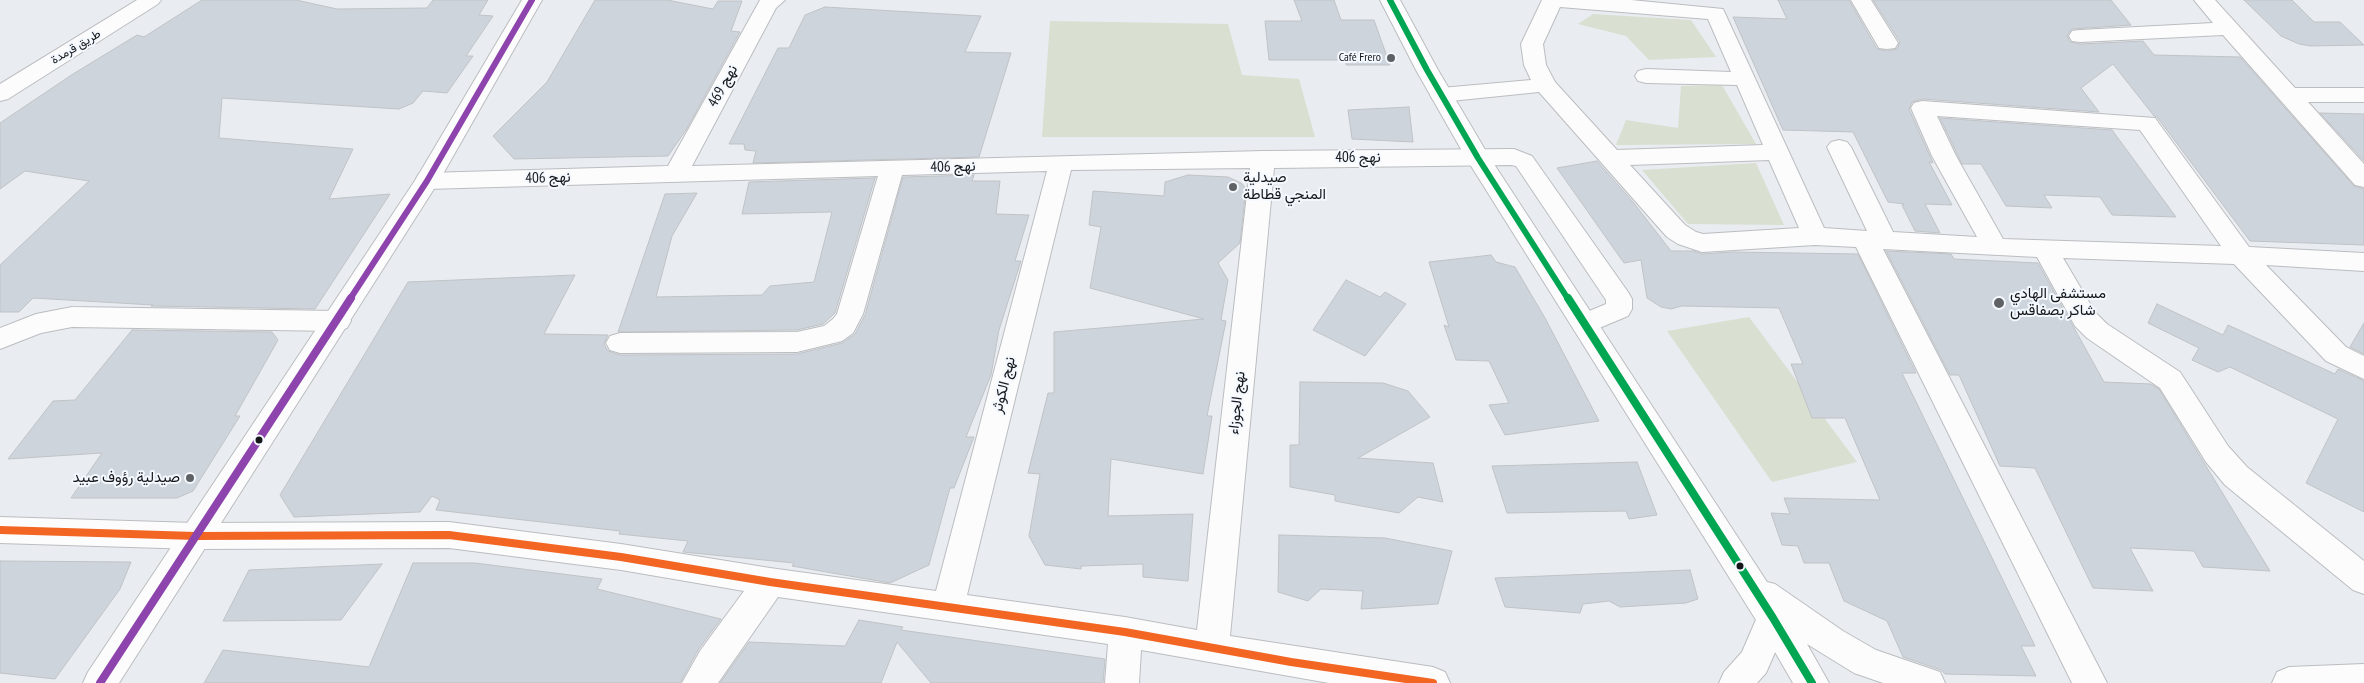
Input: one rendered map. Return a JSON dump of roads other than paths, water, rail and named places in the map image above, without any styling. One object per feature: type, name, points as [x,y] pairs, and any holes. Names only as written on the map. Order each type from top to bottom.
[{"type":"street","name":"طريق قرمدة","points":[[0,94],[151,0]]},
{"type":"street","points":[[100,683],[427,181],[532,0]]},
{"type":"street","name":"نهج 469","points":[[674,175],[768,4],[775,0]]},
{"type":"street","points":[[1861,0],[1887,43]]},
{"type":"street","points":[[2204,0],[2364,179]]},
{"type":"street","points":[[1391,1],[1441,95],[1478,158],[1773,618],[1812,683]]},
{"type":"street","points":[[1815,236],[1714,6],[1552,1],[1532,44],[1535,65],[1545,85],[1676,230],[1687,238],[1702,243],[1815,236],[1995,247],[2242,255],[2364,262]]},
{"type":"street","points":[[2080,36],[2228,28]]},
{"type":"street","points":[[1646,76],[1745,79]]},
{"type":"street","points":[[1441,95],[1545,85]]},
{"type":"street","points":[[2288,94],[2364,94]]},
{"type":"street","points":[[1995,247],[1944,156],[1922,108],[2147,123],[2242,255],[2336,354],[2364,369]]},
{"type":"street","points":[[1839,147],[1874,240],[2090,683]]},
{"type":"street","points":[[1611,158],[1777,152]]},
{"type":"street","name":"نهج 406","points":[[427,181],[1061,163],[1514,156],[1524,161],[1619,299],[1619,309],[1585,324]]},
{"type":"street","name":"نهج الجوزاء","points":[[1212,646],[1264,159]]},
{"type":"street","name":"نهج الكوثر","points":[[948,607],[1061,163]]},
{"type":"street","points":[[620,343],[797,342],[832,334],[843,326],[850,314],[892,169]]},
{"type":"street","points":[[2045,249],[2085,319],[2096,331],[2170,380],[2217,454],[2236,476],[2364,580]]},
{"type":"street","points":[[0,339],[36,324],[72,317],[336,321]]},
{"type":"street","points":[[0,530],[195,536],[449,535],[612,556],[770,582],[1212,646],[1292,672],[1420,682]]},
{"type":"street","points":[[699,683],[770,582]]},
{"type":"street","points":[[1753,588],[1831,642],[1866,662],[1928,683]]},
{"type":"street","points":[[1736,683],[1754,662],[1773,618]]},
{"type":"street","points":[[1122,683],[1125,632]]},
{"type":"street","points":[[2289,683],[2364,680]]},
{"type":"place","name":"Café Frero","points":[[1391,58]]},
{"type":"place","name":"صيدلية المنجي قطاطة","points":[[1233,187]]},
{"type":"place","name":"مستشفى الهادي شاكر بصفاقس","points":[[1999,303]]},
{"type":"place","name":"صيدلية رؤوف عبيد","points":[[190,478]]}]
